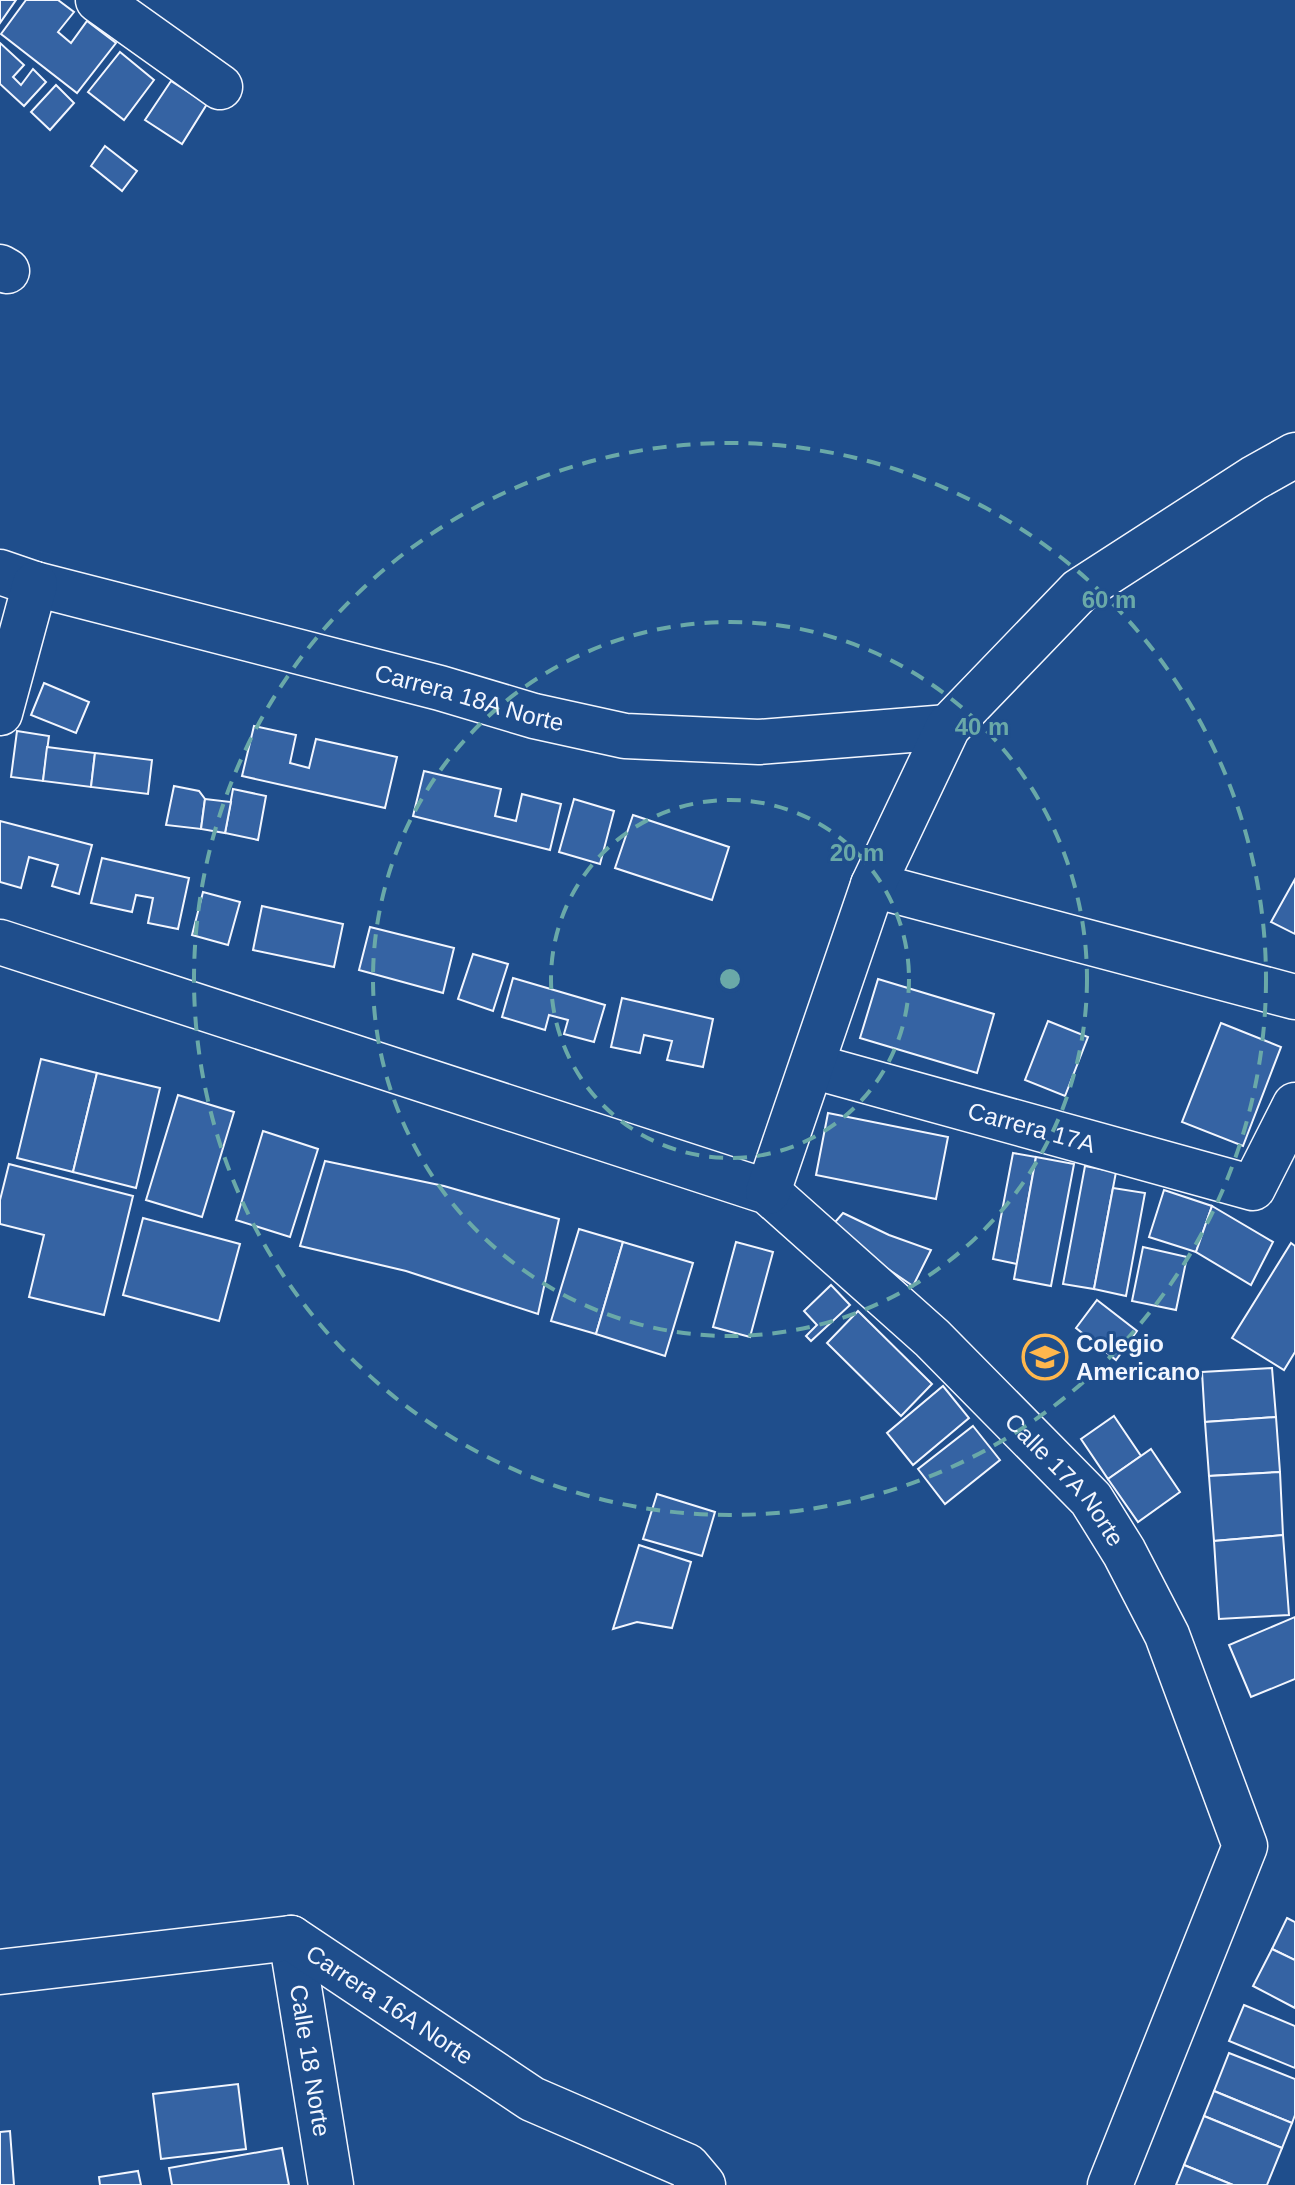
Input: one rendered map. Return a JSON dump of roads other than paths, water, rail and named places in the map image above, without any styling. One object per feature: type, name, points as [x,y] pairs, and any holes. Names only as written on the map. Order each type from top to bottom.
[{"type":"street","points":[[98,0],[220,87]]},
{"type":"street","points":[[0,942],[768,1192],[873,885],[948,727],[1079,591],[1295,455]]},
{"type":"street","points":[[0,713],[18,578]]},
{"type":"street","name":"Carrera 18A Norte","points":[[18,578],[440,688],[534,716],[625,736],[759,742],[948,727]]},
{"type":"street","points":[[873,885],[1295,997]]},
{"type":"street","name":"Carrera 17A","points":[[812,1066],[1253,1188],[1295,1105]]},
{"type":"street","name":"Calle 17A Norte","points":[[768,1192],[932,1338],[1091,1499],[1124,1552],[1167,1635],[1245,1846],[1110,2185]]},
{"type":"street","name":"Carrera 16A Norte","points":[[0,1972],[291,1938],[532,2099],[687,2166],[703,2185]]},
{"type":"street","name":"Calle 18 Norte","points":[[291,1938],[331,2185]]},
{"type":"place","name":"Colegio Americano","points":[[1045,1357]]}]
